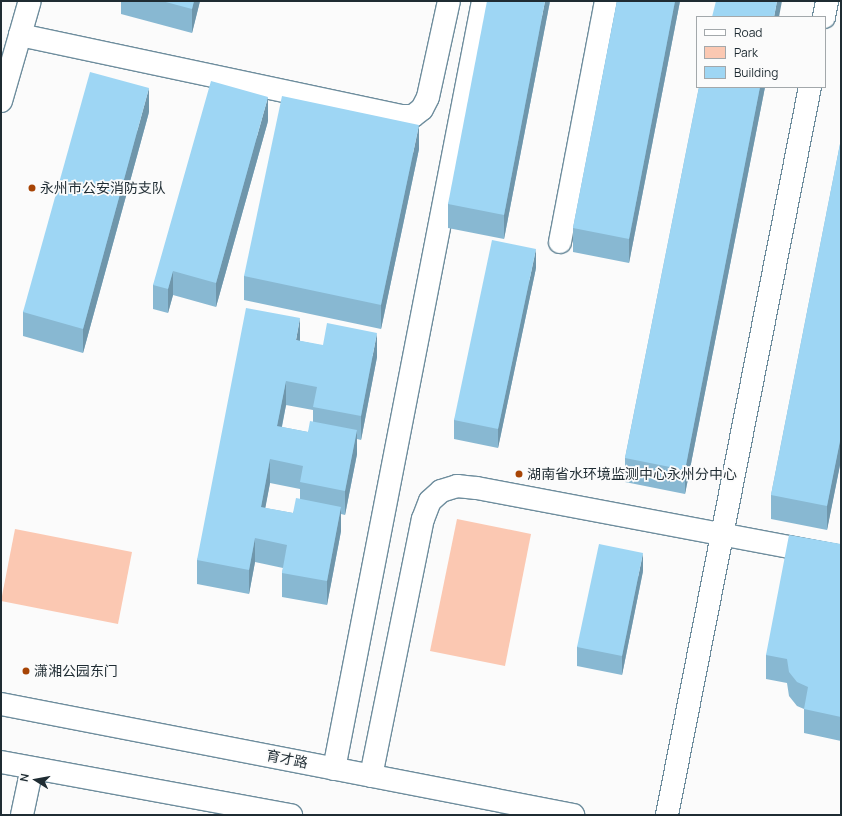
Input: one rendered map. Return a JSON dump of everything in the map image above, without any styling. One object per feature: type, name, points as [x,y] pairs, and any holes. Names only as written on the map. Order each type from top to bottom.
[{"type":"main road","points":[[1,100],[30,1]]},
{"type":"main road","points":[[20,35],[401,116],[413,116],[422,109],[428,97],[448,1]]},
{"type":"main road","points":[[334,768],[483,1]]},
{"type":"main road","points":[[560,242],[606,1]]},
{"type":"main road","points":[[824,16],[827,1]]},
{"type":"main road","points":[[667,815],[810,88]]},
{"type":"main road","points":[[371,776],[423,519],[430,501],[441,491],[457,486],[477,488],[722,536],[841,557]]},
{"type":"main road","name":"育才路","points":[[1,704],[573,815]]},
{"type":"main road","points":[[1,762],[291,815]]},
{"type":"main road","points":[[22,815],[32,768]]},
{"type":"green space","points":[[457,519],[531,534],[505,666],[430,651]]},
{"type":"green space","points":[[15,529],[132,552],[118,624],[1,601]]},
{"type":"building","points":[[162,1],[194,1],[192,9]]},
{"type":"building","points":[[487,1],[545,1],[504,215],[448,204]]},
{"type":"building","points":[[617,1],[675,1],[629,239],[573,228]]},
{"type":"building","points":[[716,1],[777,1],[774,16],[712,16]]},
{"type":"building","points":[[90,72],[149,88],[83,329],[23,312]]},
{"type":"building","points":[[211,81],[268,97],[216,283],[173,271],[168,289],[153,285]]},
{"type":"building","points":[[699,88],[760,88],[685,470],[625,458]]},
{"type":"building","points":[[282,96],[419,125],[381,305],[244,276]]},
{"type":"building","points":[[841,139],[841,436],[827,506],[771,495]]},
{"type":"building","points":[[492,240],[536,249],[498,429],[454,420]]},
{"type":"building","points":[[246,308],[300,318],[296,340],[323,345],[327,323],[377,333],[361,416],[313,407],[317,387],[286,381],[277,426],[308,432],[310,421],[357,430],[345,491],[300,482],[303,466],[270,459],[261,507],[293,513],[296,498],[341,507],[327,581],[282,573],[287,545],[255,538],[249,570],[197,560]]},
{"type":"building","points":[[789,535],[841,544],[841,717],[804,709],[808,687],[797,682],[789,672],[787,659],[766,655]]},
{"type":"building","points":[[599,544],[643,553],[622,656],[577,647]]},
{"type":"place","name":"永州市公安消防支队","points":[[32,188]]},
{"type":"place","name":"湖南省水环境监测中心永州分中心","points":[[519,474]]},
{"type":"place","name":"潇湘公园东门","points":[[26,671]]}]
